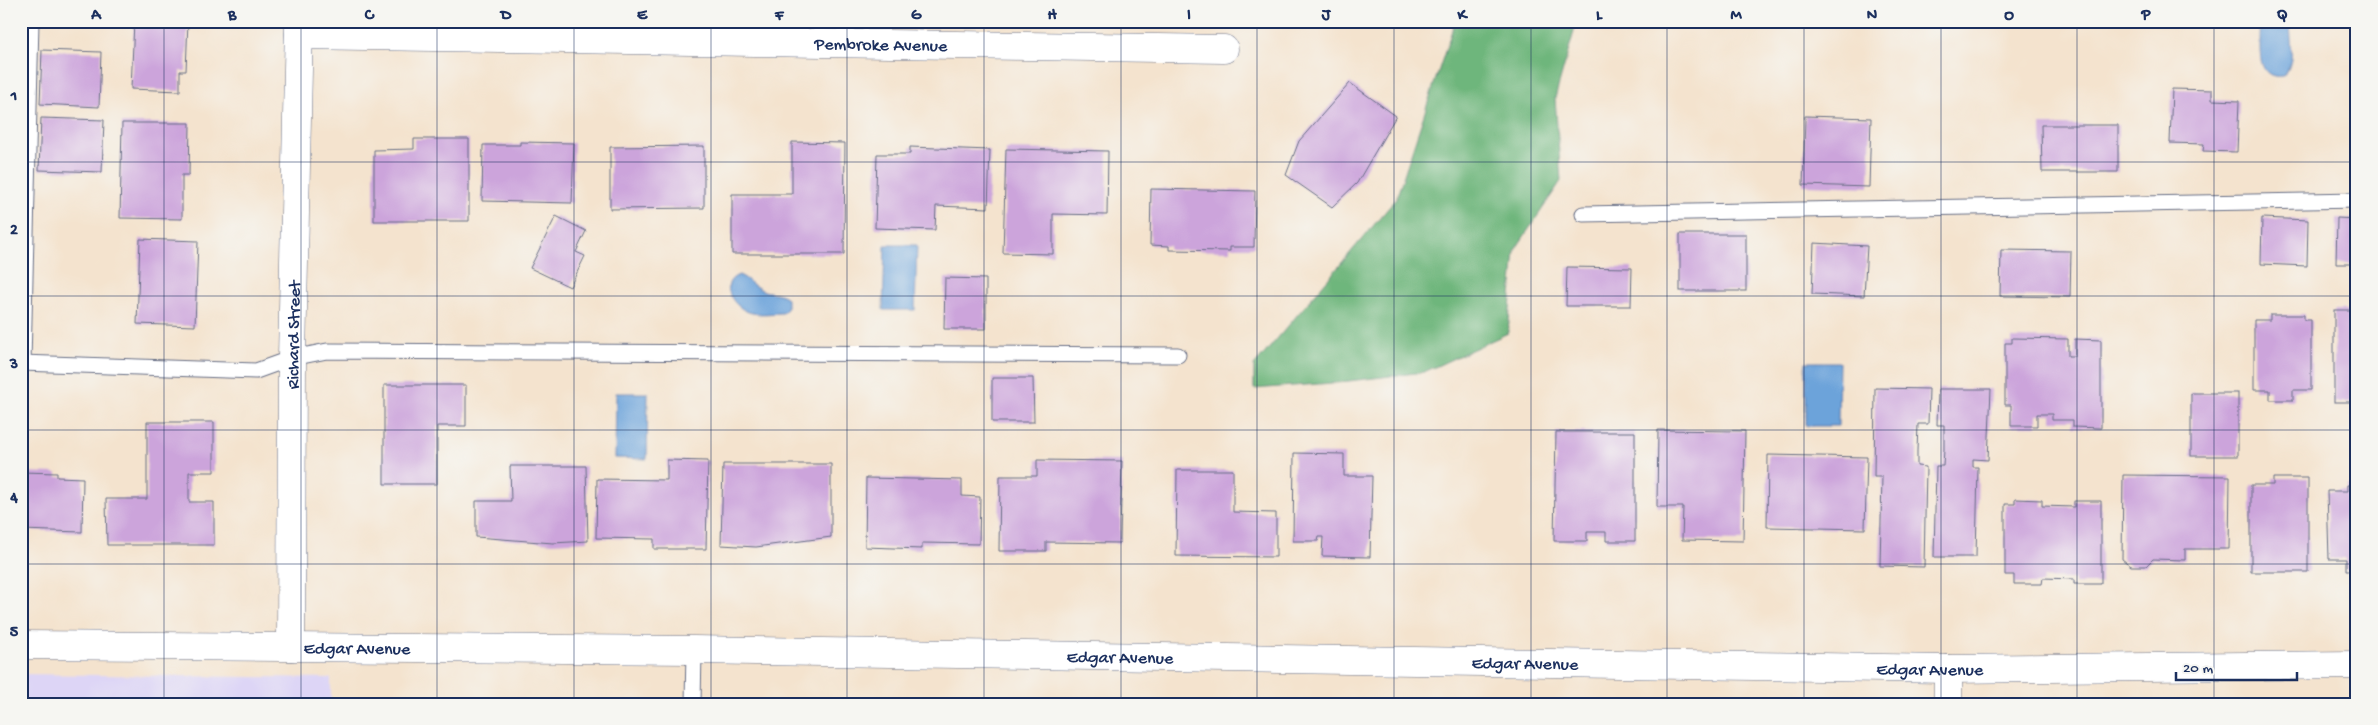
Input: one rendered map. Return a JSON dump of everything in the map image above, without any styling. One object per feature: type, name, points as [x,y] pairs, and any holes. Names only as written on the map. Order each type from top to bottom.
[{"type":"street","name":"Pembroke Avenue","points":[[299,28],[1224,49]]},
{"type":"street","name":"Richard Street","points":[[291,647],[292,358],[299,28]]},
{"type":"street","name":"Edgar Avenue","points":[[21,645],[694,650],[1948,669],[2357,665]]},
{"type":"street","points":[[1948,669],[1948,704]]},
{"type":"lane","points":[[31,21],[22,363],[256,371],[292,358],[327,351],[1178,355]]},
{"type":"lane","points":[[1583,214],[2357,200]]},
{"type":"lane","points":[[693,704],[694,650]]},
{"type":"shaded area","points":[[21,674],[331,678],[331,704],[21,704]]},
{"type":"green space","points":[[1455,21],[1577,21],[1555,98],[1561,181],[1515,250],[1508,333],[1424,372],[1332,383],[1254,389],[1254,366],[1396,199]]},
{"type":"water","points":[[2260,21],[2290,21],[2291,57],[2288,70],[2284,76],[2274,76],[2267,72],[2263,66],[2260,49]]},
{"type":"water","points":[[885,245],[917,245],[915,310],[883,310]]},
{"type":"water","points":[[739,275],[763,291],[781,294],[787,298],[787,309],[783,313],[760,314],[746,311],[740,307],[730,296],[729,290],[729,284],[732,279]]},
{"type":"water","points":[[1806,362],[1839,362],[1838,426],[1806,426]]},
{"type":"water","points":[[616,393],[648,393],[647,459],[615,458]]},
{"type":"building","points":[[134,21],[188,21],[186,71],[180,71],[180,91],[131,89]]},
{"type":"building","points":[[42,50],[101,52],[99,107],[40,104]]},
{"type":"building","points":[[1350,83],[1396,116],[1357,183],[1332,207],[1286,175],[1299,141]]},
{"type":"building","points":[[2172,89],[2212,90],[2212,100],[2239,101],[2237,152],[2203,151],[2204,144],[2170,143]]},
{"type":"building","points":[[1805,116],[1871,118],[1869,187],[1803,185]]},
{"type":"building","points":[[41,118],[104,120],[102,172],[39,170]]},
{"type":"building","points":[[122,123],[190,123],[189,175],[182,175],[182,219],[120,218]]},
{"type":"building","points":[[2041,125],[2118,125],[2118,172],[2042,172]]},
{"type":"building","points":[[414,139],[469,139],[469,221],[374,221],[374,150],[414,149]]},
{"type":"building","points":[[520,142],[574,143],[572,203],[482,201],[483,145],[520,145]]},
{"type":"building","points":[[792,142],[845,143],[844,254],[732,254],[732,194],[792,194]]},
{"type":"building","points":[[704,146],[704,208],[610,209],[610,147]]},
{"type":"building","points":[[910,147],[990,150],[988,208],[936,206],[935,230],[875,228],[877,154],[910,154]]},
{"type":"building","points":[[1006,149],[1108,151],[1107,215],[1053,214],[1053,254],[1003,253]]},
{"type":"building","points":[[1151,189],[1255,191],[1254,247],[1230,247],[1230,251],[1169,250],[1169,246],[1150,245]]},
{"type":"building","points":[[556,216],[586,231],[576,252],[585,256],[570,287],[530,268]]},
{"type":"building","points":[[2262,218],[2308,220],[2307,266],[2261,264]]},
{"type":"building","points":[[2337,218],[2357,219],[2357,264],[2336,264]]},
{"type":"building","points":[[1680,234],[1746,234],[1746,291],[1680,291]]},
{"type":"building","points":[[140,239],[198,241],[195,326],[137,324]]},
{"type":"building","points":[[1814,243],[1867,246],[1864,296],[1812,294]]},
{"type":"building","points":[[2001,250],[2071,251],[2070,297],[2000,296]]},
{"type":"building","points":[[1567,267],[1632,268],[1631,306],[1566,306]]},
{"type":"building","points":[[945,278],[986,279],[986,329],[944,329]]},
{"type":"building","points":[[2334,310],[2357,310],[2357,402],[2334,402]]},
{"type":"building","points":[[2270,315],[2304,315],[2304,320],[2311,320],[2311,390],[2293,390],[2293,400],[2270,400],[2270,390],[2254,390],[2254,320],[2270,320]]},
{"type":"building","points":[[2012,338],[2068,339],[2068,356],[2075,356],[2075,339],[2101,340],[2101,428],[2073,427],[2073,420],[2052,420],[2052,414],[2037,414],[2037,426],[2011,426],[2011,405],[2005,405],[2005,343],[2012,343]]},
{"type":"building","points":[[992,378],[1033,378],[1034,422],[992,422]]},
{"type":"building","points":[[384,385],[466,385],[466,426],[437,426],[437,484],[384,484]]},
{"type":"building","points":[[1875,388],[1929,389],[1928,424],[1918,424],[1917,451],[1917,466],[1926,467],[1924,567],[1880,566],[1882,477],[1874,477]]},
{"type":"building","points":[[1938,389],[1991,389],[1988,460],[1973,459],[1973,467],[1978,467],[1976,557],[1934,557],[1936,466],[1943,466],[1944,450],[1944,425],[1937,425]]},
{"type":"building","points":[[2191,393],[2238,393],[2238,456],[2191,456]]},
{"type":"building","points":[[147,422],[214,422],[214,472],[189,472],[189,502],[214,502],[214,545],[107,545],[106,499],[147,499]]},
{"type":"building","points":[[1658,430],[1745,431],[1743,541],[1682,540],[1683,507],[1657,507]]},
{"type":"building","points":[[1556,432],[1635,432],[1635,541],[1606,541],[1606,532],[1587,532],[1587,541],[1554,541]]},
{"type":"building","points":[[1294,453],[1344,454],[1344,476],[1372,476],[1370,557],[1322,556],[1323,537],[1319,537],[1318,541],[1293,541]]},
{"type":"building","points":[[1768,455],[1867,457],[1865,529],[1767,527]]},
{"type":"building","points":[[667,460],[708,461],[706,549],[654,549],[654,539],[596,538],[597,479],[667,480]]},
{"type":"building","points":[[1037,460],[1122,461],[1120,543],[1046,542],[1046,551],[999,551],[1000,476],[1037,476]]},
{"type":"building","points":[[723,464],[831,464],[831,537],[756,547],[721,545]]},
{"type":"building","points":[[510,466],[586,466],[588,541],[553,543],[476,537],[476,501],[511,501]]},
{"type":"building","points":[[1177,470],[1233,470],[1233,512],[1276,513],[1276,557],[1176,556]]},
{"type":"building","points":[[21,472],[57,473],[57,477],[83,478],[82,532],[21,530]]},
{"type":"building","points":[[2123,475],[2230,476],[2229,549],[2185,549],[2185,560],[2153,559],[2146,566],[2131,566],[2122,559]]},
{"type":"building","points":[[866,478],[962,480],[962,496],[980,497],[979,544],[922,543],[922,549],[865,547]]},
{"type":"building","points":[[2273,478],[2308,478],[2308,572],[2251,572],[2251,485],[2273,485]]},
{"type":"building","points":[[2347,485],[2357,485],[2357,570],[2346,570],[2346,559],[2329,559],[2327,491],[2347,491]]},
{"type":"building","points":[[2015,499],[2042,500],[2042,506],[2074,507],[2074,501],[2101,501],[2101,584],[2074,584],[2074,579],[2043,578],[2042,584],[2014,584],[2014,575],[2005,575],[2005,504],[2015,504]]}]
